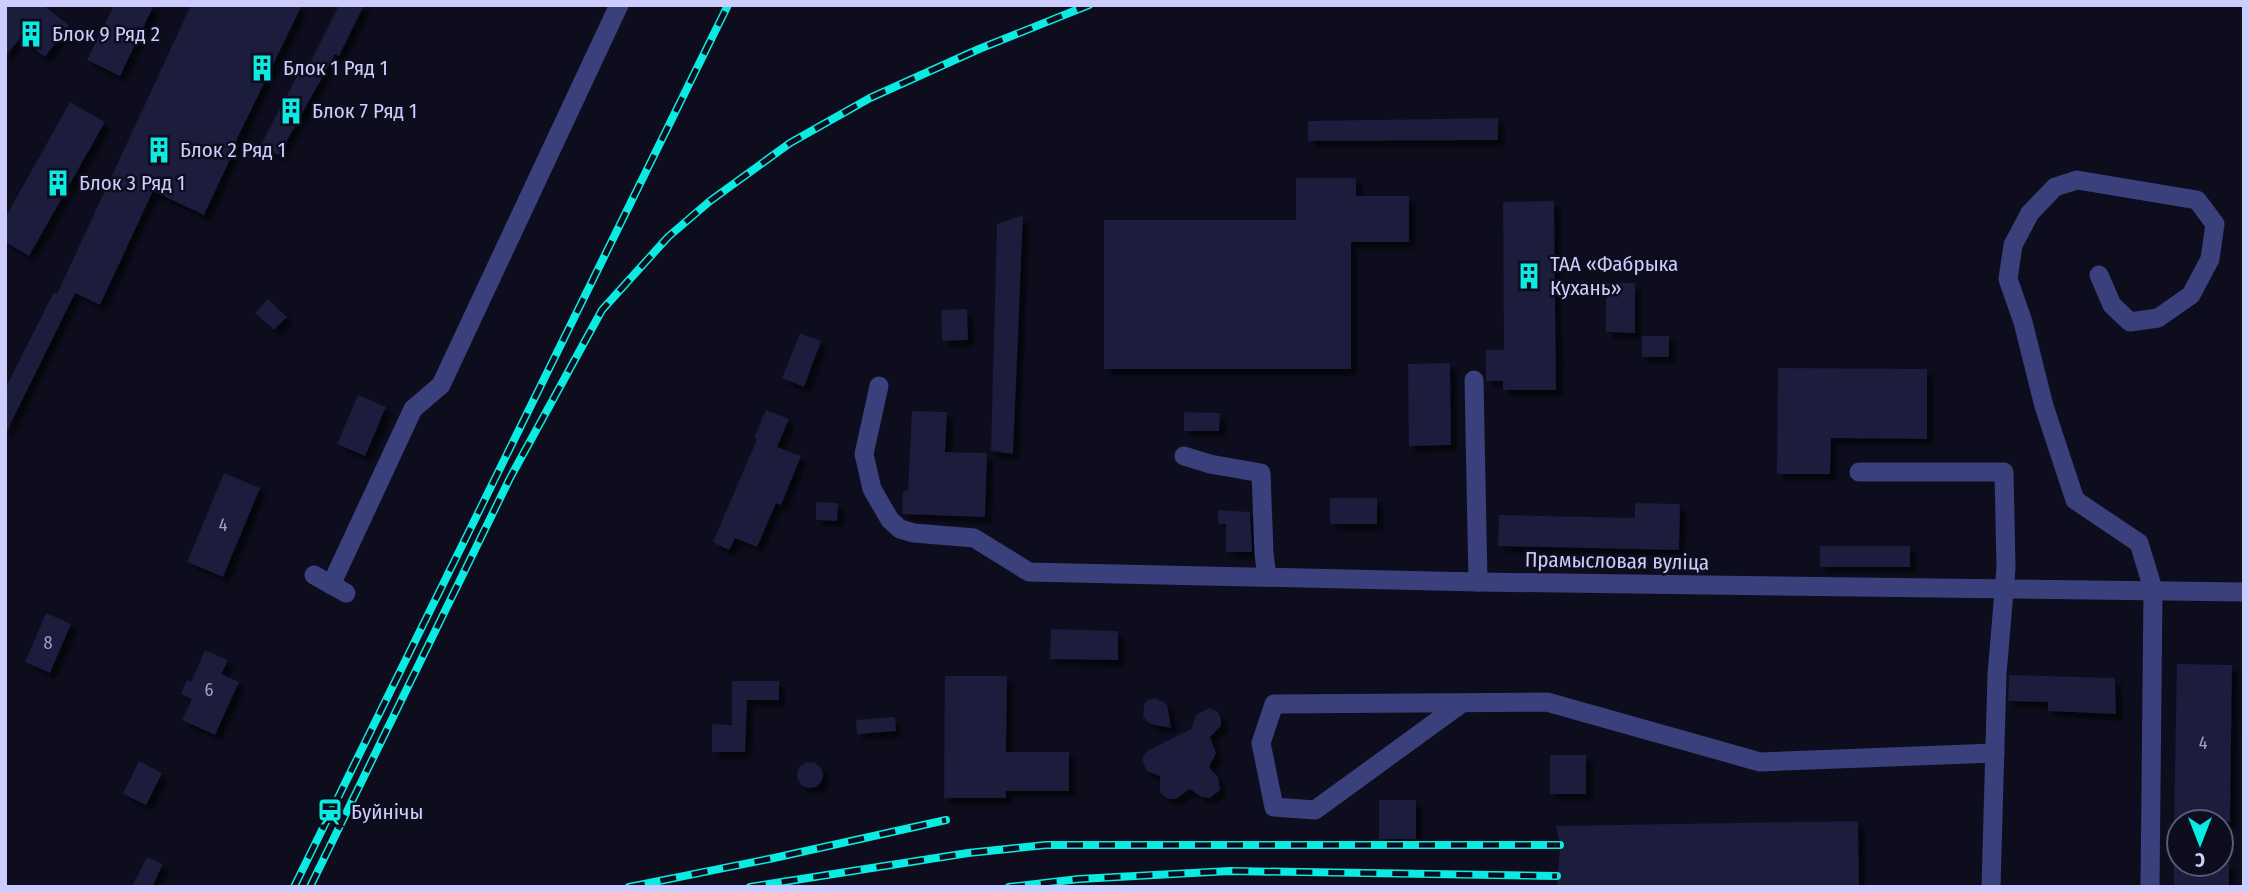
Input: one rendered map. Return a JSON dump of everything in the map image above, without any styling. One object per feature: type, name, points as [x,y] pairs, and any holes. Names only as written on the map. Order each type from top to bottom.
[{"type":"street","points":[[330,584],[413,409],[441,385],[619,5]]},
{"type":"street","points":[[2099,275],[2112,305],[2130,322],[2158,318],[2191,295],[2210,259],[2215,224],[2197,200],[2077,180],[2055,187],[2031,213],[2013,245],[2008,279],[2023,322],[2044,406],[2075,500],[2139,543],[2153,589],[2150,887]]},
{"type":"street","points":[[1474,380],[1478,582]]},
{"type":"street","name":"Прамысловая вуліца","points":[[879,386],[864,454],[872,489],[890,520],[900,530],[914,533],[974,538],[1029,572],[1478,582],[2244,592]]},
{"type":"street","points":[[1184,456],[1210,464],[1261,473],[1267,577]]},
{"type":"street","points":[[1858,472],[2004,472],[2005,590],[1997,674],[1991,887]]},
{"type":"street","points":[[1462,703],[1315,810],[1274,807],[1261,743],[1274,704],[1547,702],[1760,762],[1995,753]]},
{"type":"building","points":[[5,5],[43,5],[69,25],[45,57],[20,38],[5,57]]},
{"type":"building","points":[[114,5],[154,5],[120,76],[87,60]]},
{"type":"building","points":[[191,5],[302,5],[235,143],[237,144],[204,215],[153,191],[100,305],[75,293],[5,435],[5,389],[54,292],[57,294]]},
{"type":"building","points":[[339,5],[364,5],[339,56],[335,54],[279,155],[259,148],[304,63],[309,65]]},
{"type":"building","points":[[70,102],[105,122],[29,256],[5,242],[5,218]]},
{"type":"building","points":[[1498,118],[1498,140],[1308,141],[1308,121]]},
{"type":"building","points":[[1296,178],[1356,178],[1356,196],[1409,196],[1409,242],[1351,242],[1351,369],[1104,369],[1104,220],[1296,220]]},
{"type":"building","name":"ТАА «Фабрыка Кухань»","points":[[1554,201],[1556,390],[1503,390],[1503,381],[1486,381],[1486,350],[1504,350],[1503,202]]},
{"type":"building","points":[[1023,215],[1013,454],[991,451],[997,224]]},
{"type":"building","points":[[1606,283],[1635,283],[1635,333],[1606,332]]},
{"type":"building","points":[[268,299],[287,317],[274,330],[255,313]]},
{"type":"building","points":[[967,309],[968,340],[942,341],[941,310]]},
{"type":"building","points":[[800,333],[821,341],[804,387],[782,378]]},
{"type":"building","points":[[1642,336],[1669,336],[1669,357],[1642,357]]},
{"type":"building","points":[[1450,363],[1451,445],[1409,446],[1408,364]]},
{"type":"building","points":[[1778,368],[1927,369],[1927,439],[1831,438],[1830,474],[1777,474]]},
{"type":"building","points":[[358,395],[386,407],[365,456],[337,444]]},
{"type":"building","points":[[766,410],[789,419],[777,447],[801,456],[781,505],[776,503],[757,547],[735,538],[729,550],[713,542],[757,439],[754,437]]},
{"type":"building","points":[[912,411],[947,412],[945,452],[987,453],[985,517],[902,514],[903,491],[908,491]]},
{"type":"building","points":[[1184,412],[1220,413],[1219,431],[1184,431]]},
{"type":"building","points":[[224,473],[260,488],[223,577],[187,562]]},
{"type":"building","points":[[1330,498],[1377,498],[1377,524],[1330,524]]},
{"type":"building","points":[[816,502],[838,503],[837,521],[816,520]]},
{"type":"building","points":[[1635,503],[1680,504],[1679,550],[1498,546],[1499,515],[1635,518]]},
{"type":"building","points":[[1218,510],[1250,512],[1252,552],[1226,552],[1226,524],[1218,524]]},
{"type":"building","points":[[1820,546],[1910,546],[1910,567],[1820,567]]},
{"type":"building","points":[[46,613],[71,624],[50,673],[25,662]]},
{"type":"building","points":[[1051,629],[1118,631],[1118,660],[1050,659]]},
{"type":"building","points":[[205,650],[228,660],[221,674],[239,682],[215,735],[182,720],[192,699],[181,694],[187,680],[191,682]]},
{"type":"building","points":[[2177,664],[2232,665],[2230,808],[2174,808]]},
{"type":"building","points":[[2009,675],[2115,678],[2116,714],[2048,711],[2048,702],[2008,701]]},
{"type":"building","points":[[945,676],[1007,676],[1006,752],[1069,752],[1069,791],[1006,791],[1006,798],[944,798]]},
{"type":"building","points":[[732,681],[779,681],[779,700],[747,700],[745,752],[712,752],[712,724],[732,725]]},
{"type":"building","points":[[1156,698],[1167,704],[1171,728],[1150,724],[1143,717],[1144,704],[1147,700]]},
{"type":"building","points":[[1209,708],[1217,711],[1221,718],[1221,726],[1210,737],[1216,753],[1209,767],[1218,777],[1220,790],[1210,798],[1201,797],[1190,789],[1176,799],[1167,799],[1160,792],[1160,776],[1146,771],[1142,758],[1147,751],[1191,729],[1197,714]]},
{"type":"building","points":[[895,717],[896,731],[857,734],[856,720]]},
{"type":"building","points":[[1550,755],[1586,755],[1586,794],[1550,794]]},
{"type":"building","points":[[139,761],[162,773],[146,805],[123,794]]},
{"type":"building","points":[[810,762],[819,766],[823,775],[819,784],[810,788],[801,784],[797,775],[801,766]]},
{"type":"building","points":[[1379,800],[1416,800],[1416,839],[1379,839]]},
{"type":"building","points":[[1858,821],[1859,887],[1557,887],[1560,845],[1556,826]]},
{"type":"building","points":[[147,857],[163,864],[152,887],[132,887]]},
{"type":"building","points":[[2174,878],[2229,878],[2229,887],[2174,887]]},
{"type":"railway","points":[[294,887],[728,5]]},
{"type":"railway","points":[[310,887],[510,478],[602,310],[668,237],[710,201],[790,143],[870,98],[979,49],[1089,5]]},
{"type":"railway","points":[[629,887],[946,820]]},
{"type":"railway","points":[[750,887],[968,853],[1046,845],[1560,845]]},
{"type":"railway","points":[[1009,887],[1079,879],[1230,871],[1557,876]]},
{"type":"place","name":"Блок 9 Ряд 2","points":[[31,34]]},
{"type":"place","name":"Блок 1 Ряд 1","points":[[262,68]]},
{"type":"place","name":"Блок 7 Ряд 1","points":[[291,111]]},
{"type":"place","name":"Блок 2 Ряд 1","points":[[159,150]]},
{"type":"place","name":"Блок 3 Ряд 1","points":[[58,183]]},
{"type":"place","name":"ТАА «Фабрыка Кухань»","points":[[1529,276]]},
{"type":"place","name":"Буйнічы","points":[[330,812]]}]
